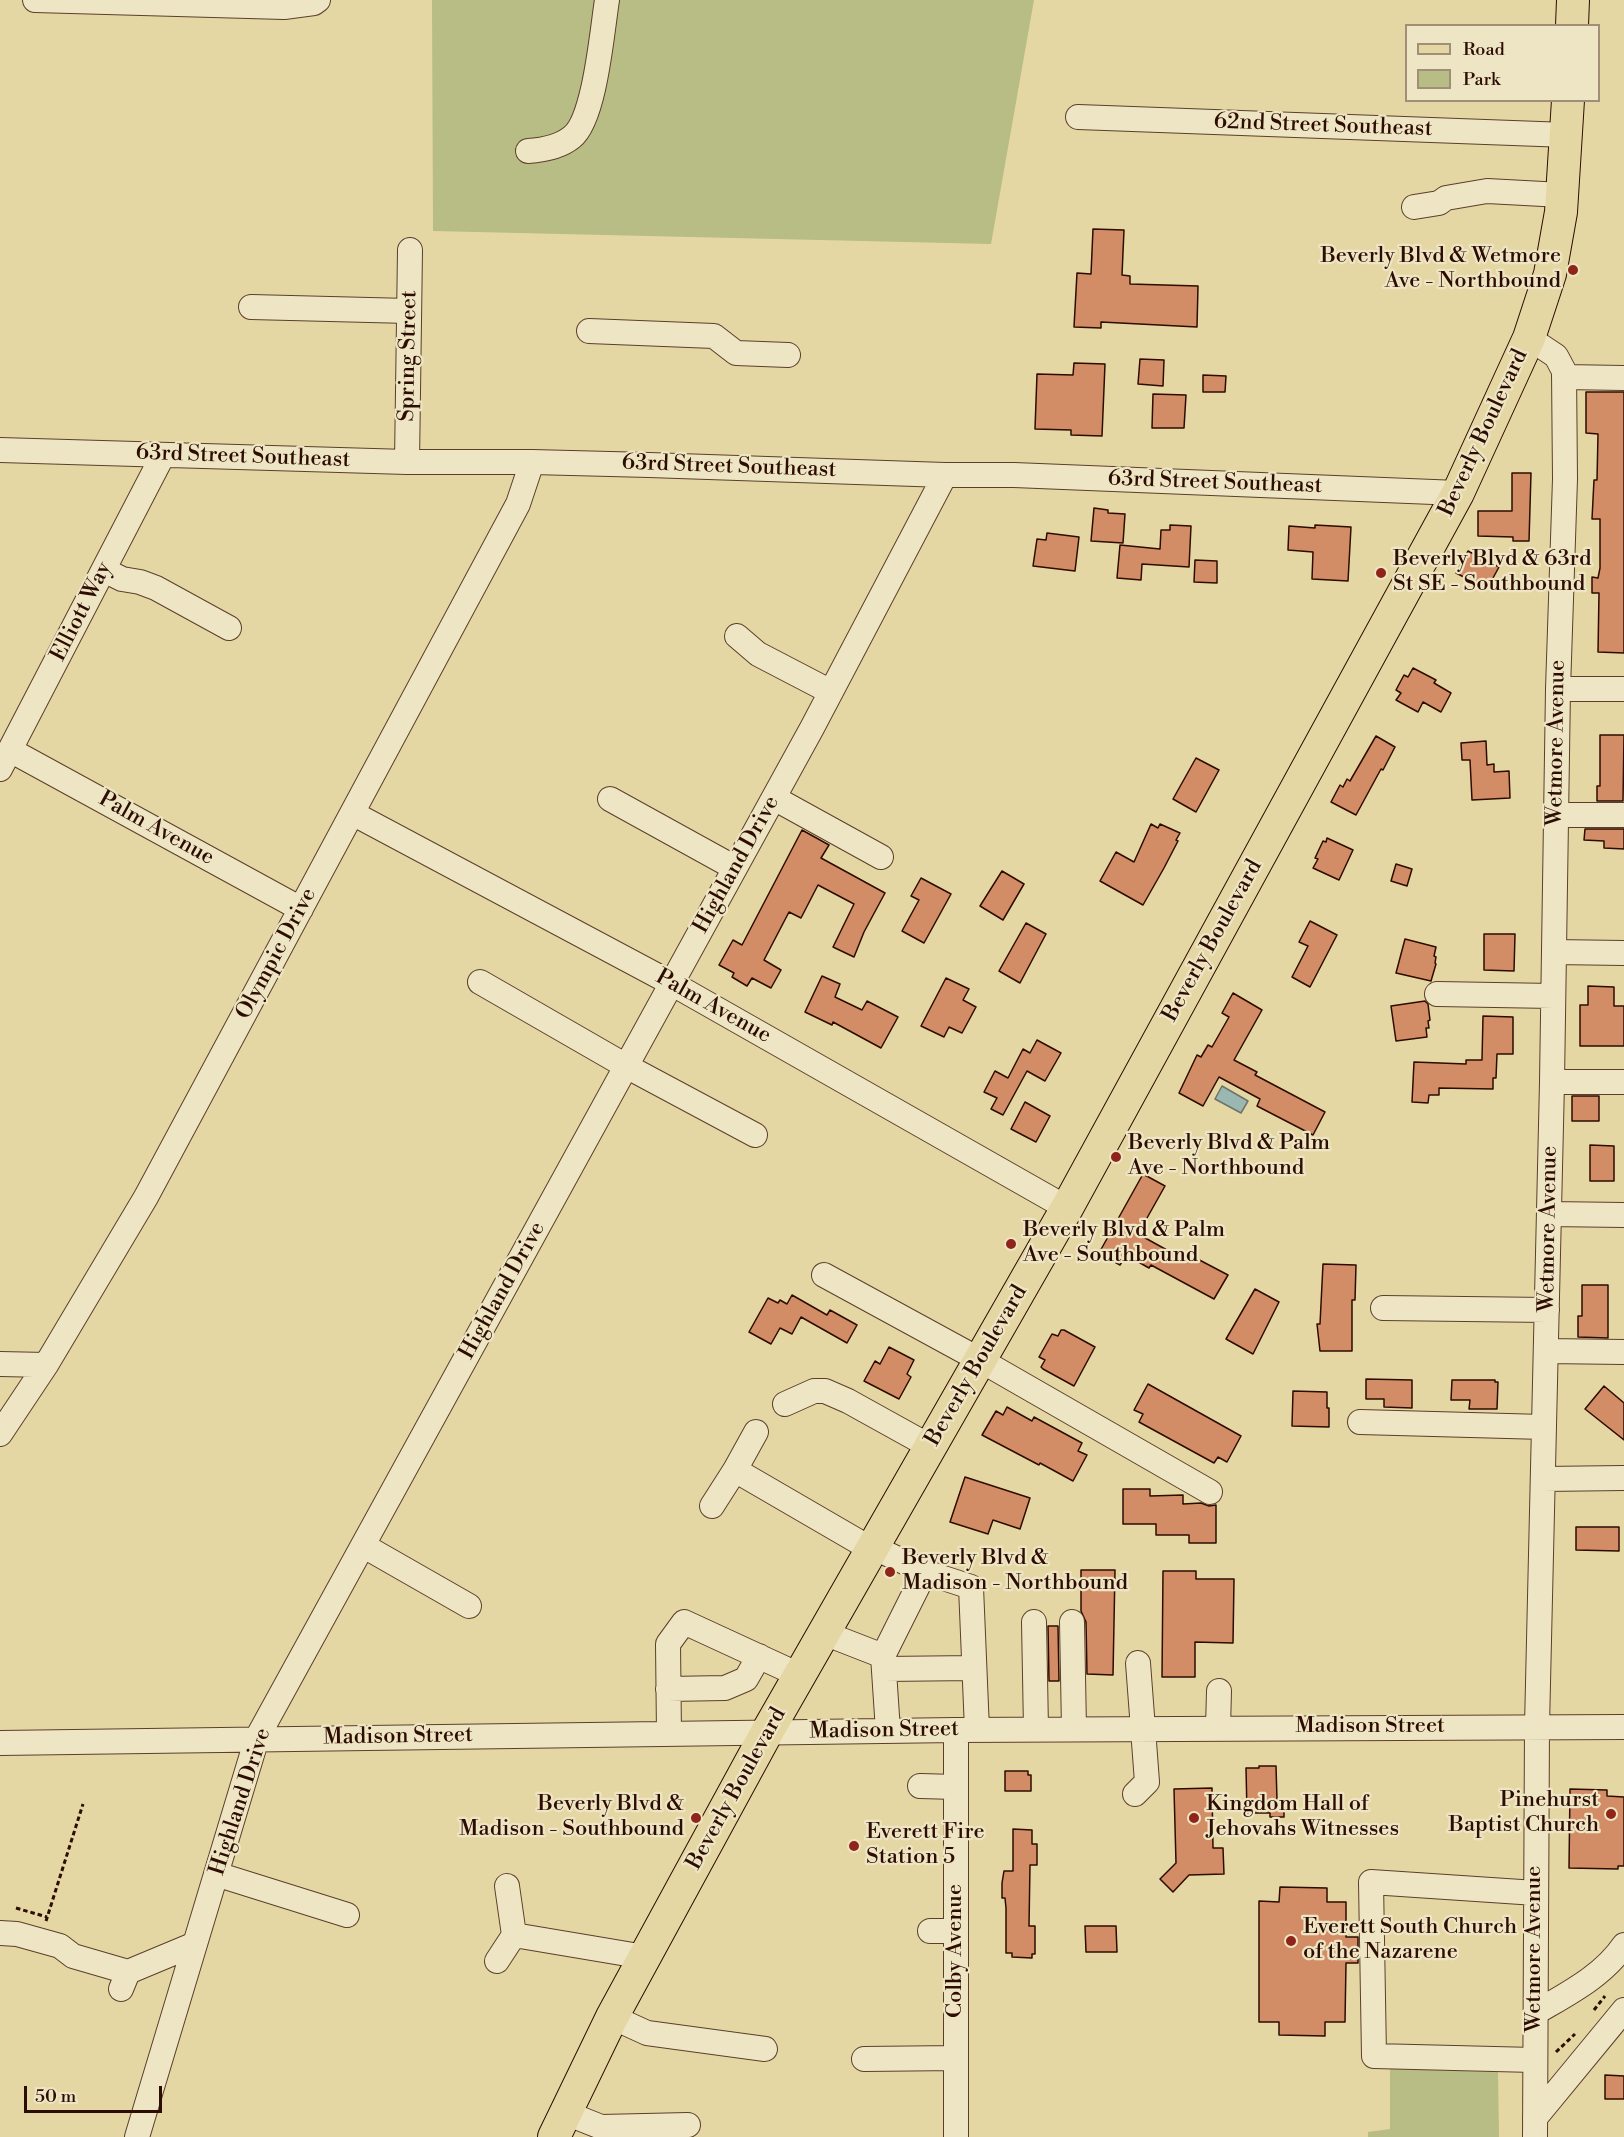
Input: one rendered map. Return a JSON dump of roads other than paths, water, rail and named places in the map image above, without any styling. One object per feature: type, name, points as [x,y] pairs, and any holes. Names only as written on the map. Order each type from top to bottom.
[{"type":"main road","points":[[1572,24],[1573,0]]},
{"type":"main road","points":[[1529,338],[1550,274],[1562,195],[1568,102]]},
{"type":"main road","name":"Beverly Boulevard","points":[[560,2125],[612,2017],[766,1734],[1067,1208],[1458,493],[1529,338]]},
{"type":"street","points":[[34,0],[284,7],[314,3],[318,0]]},
{"type":"street","points":[[528,151],[559,145],[573,137],[584,121],[594,81],[607,0]]},
{"type":"street","name":"62nd Street Southeast","points":[[1078,117],[1567,135]]},
{"type":"street","points":[[1414,207],[1439,202],[1446,198],[1487,191],[1562,195]]},
{"type":"street","name":"Spring Street","points":[[407,462],[410,250]]},
{"type":"street","points":[[251,307],[409,311]]},
{"type":"street","points":[[589,331],[714,336],[736,353],[788,356]]},
{"type":"street","name":"Wetmore Avenue","points":[[1529,338],[1556,356],[1564,370],[1565,479],[1558,689],[1552,1082],[1537,1726],[1535,2128]]},
{"type":"street","points":[[1564,377],[1624,378]]},
{"type":"street","name":"63rd Street Southeast","points":[[0,450],[1104,478],[1458,493]]},
{"type":"street","name":"Elliott Way","points":[[5,760],[163,455]]},
{"type":"street","name":"Olympic Drive","points":[[0,1434],[46,1365],[146,1197],[519,504],[532,462]]},
{"type":"street","name":"Highland Drive","points":[[137,2137],[257,1738],[774,798],[945,475]]},
{"type":"street","points":[[104,570],[122,579],[156,588],[229,628]]},
{"type":"street","points":[[737,636],[758,654],[831,692]]},
{"type":"street","points":[[1558,689],[1624,689]]},
{"type":"street","name":"Palm Avenue","points":[[5,760],[301,909]]},
{"type":"street","points":[[774,798],[881,857]]},
{"type":"street","points":[[610,799],[735,868]]},
{"type":"street","name":"Palm Avenue","points":[[354,814],[671,983],[1067,1208]]},
{"type":"street","points":[[1556,814],[1624,815]]},
{"type":"street","points":[[1554,952],[1624,953]]},
{"type":"street","points":[[480,982],[626,1066],[755,1136]]},
{"type":"street","points":[[1437,994],[1553,996]]},
{"type":"street","points":[[1552,1082],[1624,1082]]},
{"type":"street","points":[[1549,1214],[1624,1215]]},
{"type":"street","points":[[824,1275],[980,1360],[1210,1491]]},
{"type":"street","points":[[1383,1308],[1547,1310]]},
{"type":"street","points":[[1546,1351],[1624,1352]]},
{"type":"street","points":[[0,1364],[46,1365]]},
{"type":"street","points":[[785,1404],[814,1391],[825,1391],[931,1446]]},
{"type":"street","points":[[1360,1422],[1544,1427]]},
{"type":"street","points":[[712,1506],[756,1432]]},
{"type":"street","points":[[735,1470],[872,1548],[924,1572],[884,1662],[888,1731]]},
{"type":"street","points":[[1543,1479],[1624,1478]]},
{"type":"street","points":[[363,1546],[469,1606]]},
{"type":"street","name":"Colby Avenue","points":[[924,1572],[971,1587],[974,1668],[956,1786],[956,2137]]},
{"type":"street","points":[[669,1734],[668,1644],[684,1622],[799,1675]]},
{"type":"street","points":[[1034,1622],[1036,1729]]},
{"type":"street","points":[[1072,1622],[1074,1729]]},
{"type":"street","points":[[824,1633],[884,1662],[974,1668]]},
{"type":"street","points":[[668,1689],[725,1688],[746,1679],[759,1656]]},
{"type":"street","points":[[1138,1663],[1144,1729],[1141,1788]]},
{"type":"street","points":[[1218,1728],[1219,1691]]},
{"type":"street","name":"Madison Street","points":[[0,1743],[1036,1729],[1624,1727]]},
{"type":"street","points":[[920,1786],[956,1786]]},
{"type":"street","points":[[216,1874],[347,1914]]},
{"type":"street","points":[[1534,2067],[1374,2056],[1371,1882],[1536,1893]]},
{"type":"street","points":[[497,1961],[514,1935],[507,1886]]},
{"type":"street","points":[[930,1931],[956,1931]]},
{"type":"street","points":[[0,1933],[17,1934],[60,1946],[73,1956],[125,1981],[195,1944]]},
{"type":"street","points":[[514,1935],[645,1957]]},
{"type":"street","points":[[1535,2013],[1592,1979],[1624,1945]]},
{"type":"street","points":[[1535,2128],[1624,2010]]},
{"type":"street","points":[[612,2017],[646,2033],[765,2049]]},
{"type":"street","points":[[864,2059],[956,2058]]},
{"type":"street","points":[[560,2125],[601,2127],[688,2125]]},
{"type":"water","points":[[1222,1086],[1248,1101],[1241,1113],[1215,1099]]},
{"type":"place","name":"Beverly Blvd & Wetmore Ave - Northbound","points":[[1573,270]]},
{"type":"place","name":"Beverly Blvd & 63rd St SE - Southbound","points":[[1381,573]]},
{"type":"place","name":"Beverly Blvd & Palm Ave - Northbound","points":[[1116,1157]]},
{"type":"place","name":"Beverly Blvd & Palm Ave - Southbound","points":[[1011,1244]]},
{"type":"place","name":"Beverly Blvd & Madison - Northbound","points":[[890,1572]]},
{"type":"place","name":"Pinehurst Baptist Church","points":[[1611,1814]]},
{"type":"place","name":"Beverly Blvd & Madison - Southbound","points":[[696,1818]]},
{"type":"place","name":"Kingdom Hall of Jehovahs Witnesses","points":[[1194,1818]]},
{"type":"place","name":"Everett Fire Station 5","points":[[854,1846]]},
{"type":"place","name":"Everett South Church of the Nazarene","points":[[1291,1941]]}]
